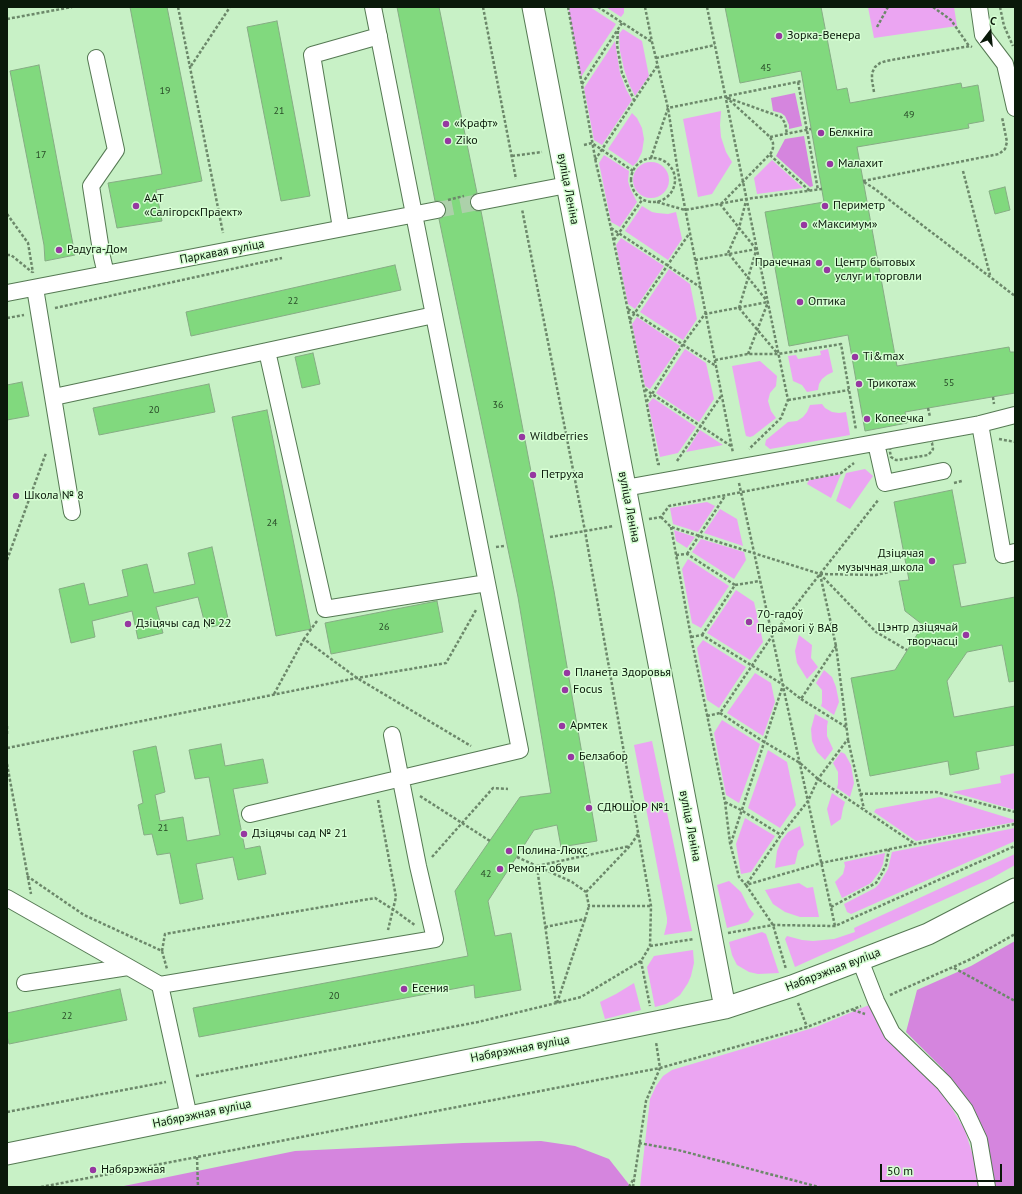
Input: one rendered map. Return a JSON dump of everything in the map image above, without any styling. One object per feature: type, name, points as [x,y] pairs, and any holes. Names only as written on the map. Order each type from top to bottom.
[{"type":"main road","name":"вуліца Леніна","points":[[533,7],[725,1008]]},
{"type":"main road","name":"Набярэжная вуліца","points":[[7,1154],[725,1008],[792,986],[928,934],[1015,889]]},
{"type":"street","points":[[250,814],[402,782],[520,750],[373,7]]},
{"type":"street","points":[[979,7],[983,35],[1005,64],[1011,103]]},
{"type":"street","points":[[341,228],[312,55],[379,36]]},
{"type":"street","points":[[96,58],[116,150],[91,186],[106,274]]},
{"type":"street","points":[[479,202],[567,185]]},
{"type":"street","name":"Паркавая вуліца","points":[[7,293],[34,280],[106,274],[437,210]]},
{"type":"street","points":[[34,280],[72,512]]},
{"type":"street","points":[[54,397],[434,315]]},
{"type":"street","points":[[267,352],[325,609],[487,587]]},
{"type":"street","points":[[625,488],[980,424],[1015,415]]},
{"type":"street","points":[[980,424],[1003,555],[1015,552]]},
{"type":"street","points":[[876,443],[885,483],[943,471]]},
{"type":"street","points":[[7,898],[128,967],[165,985],[435,939],[418,866],[392,735]]},
{"type":"street","points":[[860,960],[876,1001],[892,1033],[944,1082],[965,1110],[979,1140],[987,1187]]},
{"type":"street","points":[[25,983],[128,967]]},
{"type":"street","points":[[165,985],[189,1117]]},
{"type":"path","points":[[7,19],[72,7]]},
{"type":"path","points":[[178,7],[223,233]]},
{"type":"path","points":[[190,67],[230,7]]},
{"type":"path","points":[[7,1112],[478,1022],[556,1004],[581,997],[641,961],[650,946],[651,906],[585,531],[483,7]]},
{"type":"path","points":[[568,7],[595,160],[614,241],[647,402],[658,464],[664,463]]},
{"type":"path","points":[[598,7],[652,42]]},
{"type":"path","points":[[645,7],[668,108],[685,210],[734,458]]},
{"type":"path","points":[[707,7],[788,400],[781,418],[748,450]]},
{"type":"path","points":[[877,27],[888,7]]},
{"type":"path","points":[[933,7],[951,20],[970,46]]},
{"type":"path","points":[[1000,7],[1004,26],[1015,50]]},
{"type":"path","points":[[582,84],[622,23]]},
{"type":"path","points":[[618,30],[618,45],[622,74],[634,100]]},
{"type":"path","points":[[656,58],[715,45]]},
{"type":"path","points":[[874,92],[872,74],[875,67],[880,63],[970,46],[974,47]]},
{"type":"path","points":[[595,160],[658,65]]},
{"type":"path","points":[[668,108],[802,81]]},
{"type":"path","points":[[657,202],[685,210],[746,199],[820,189],[798,82]]},
{"type":"path","points":[[726,97],[781,117],[785,123],[787,134]]},
{"type":"path","points":[[720,204],[770,155],[773,148],[773,143],[770,137],[726,97]]},
{"type":"path","points":[[1011,103],[1007,142],[1005,149],[1000,154],[863,181],[1015,296]]},
{"type":"path","points":[[651,158],[668,108]]},
{"type":"path","points":[[770,137],[809,130]]},
{"type":"path","points":[[584,145],[592,143],[633,171]]},
{"type":"path","points":[[512,156],[542,152]]},
{"type":"path","points":[[770,155],[810,191]]},
{"type":"path","points":[[651,158],[665,162],[674,174],[675,181],[670,194],[657,202],[652,203],[642,200],[636,196],[631,184],[633,171],[640,162],[651,158]]},
{"type":"path","points":[[963,171],[990,276]]},
{"type":"path","points":[[674,174],[678,172]]},
{"type":"path","points":[[728,254],[739,228],[746,199]]},
{"type":"path","points":[[614,241],[642,200]]},
{"type":"path","points":[[720,204],[757,249]]},
{"type":"path","points":[[7,214],[28,243],[34,280]]},
{"type":"path","points":[[611,228],[700,288]]},
{"type":"path","points":[[630,320],[690,234]]},
{"type":"path","points":[[695,260],[757,249]]},
{"type":"path","points":[[739,308],[757,249]]},
{"type":"path","points":[[728,254],[768,302]]},
{"type":"path","points":[[7,318],[286,257]]},
{"type":"path","points":[[647,402],[683,344],[705,314],[768,302]]},
{"type":"path","points":[[748,354],[768,302]]},
{"type":"path","points":[[739,308],[778,354]]},
{"type":"path","points":[[627,309],[716,366]]},
{"type":"path","points":[[715,360],[748,354],[778,354],[841,344],[856,428]]},
{"type":"path","points":[[644,389],[732,446]]},
{"type":"path","points":[[788,400],[849,390]]},
{"type":"path","points":[[677,461],[722,395]]},
{"type":"path","points":[[992,397],[994,402]]},
{"type":"path","points":[[928,408],[929,413]]},
{"type":"path","points":[[901,460],[928,454],[932,451],[933,445]]},
{"type":"path","points":[[7,560],[47,450]]},
{"type":"path","points":[[726,454],[733,453]]},
{"type":"path","points":[[671,462],[684,460]]},
{"type":"path","points":[[649,519],[661,517],[669,506],[841,472]]},
{"type":"path","points":[[740,488],[835,926]]},
{"type":"path","points":[[687,554],[725,495]]},
{"type":"path","points":[[707,716],[720,713],[772,636],[879,499]]},
{"type":"path","points":[[661,517],[671,527],[820,574],[876,575],[906,568]]},
{"type":"path","points":[[550,537],[615,526]]},
{"type":"path","points":[[671,527],[691,637],[725,802],[730,843],[739,877],[773,925],[787,970]]},
{"type":"path","points":[[676,555],[687,554],[735,585],[760,581]]},
{"type":"path","points":[[820,574],[836,646],[848,740],[864,810]]},
{"type":"path","points":[[820,574],[876,632],[907,650]]},
{"type":"path","points":[[702,635],[735,585]]},
{"type":"path","points":[[7,748],[274,694],[446,663],[487,587]]},
{"type":"path","points":[[274,694],[304,639],[325,609]]},
{"type":"path","points":[[691,637],[702,635],[783,684],[801,699],[846,727]]},
{"type":"path","points":[[304,639],[357,678],[491,757]]},
{"type":"path","points":[[801,699],[836,646]]},
{"type":"path","points":[[730,843],[783,684]]},
{"type":"path","points":[[720,713],[764,742],[800,763],[818,779],[916,845]]},
{"type":"path","points":[[7,726],[7,734]]},
{"type":"path","points":[[746,885],[780,835],[808,801],[818,779],[848,740]]},
{"type":"path","points":[[7,764],[35,914]]},
{"type":"path","points":[[402,782],[490,841]]},
{"type":"path","points":[[430,858],[493,788],[508,789]]},
{"type":"path","points":[[860,794],[936,792],[1015,812]]},
{"type":"path","points":[[378,799],[396,897],[384,948]]},
{"type":"path","points":[[725,802],[741,810],[780,835]]},
{"type":"path","points":[[746,885],[821,863],[1015,824]]},
{"type":"path","points":[[586,892],[630,846],[638,834]]},
{"type":"path","points":[[537,866],[630,846]]},
{"type":"path","points":[[728,933],[773,925],[835,926],[1015,846]]},
{"type":"path","points":[[831,907],[876,883],[886,864],[889,849]]},
{"type":"path","points":[[517,857],[572,882],[586,892],[589,906],[556,1004]]},
{"type":"path","points":[[537,866],[556,1004]]},
{"type":"path","points":[[27,876],[84,915],[162,951]]},
{"type":"path","points":[[165,985],[162,951],[165,934],[374,898],[435,939]]},
{"type":"path","points":[[589,906],[651,906]]},
{"type":"path","points":[[545,927],[585,919]]},
{"type":"path","points":[[41,1187],[660,1068],[807,1027],[876,1001],[971,959],[1015,934]]},
{"type":"path","points":[[650,946],[694,939]]},
{"type":"path","points":[[641,961],[650,1008]]},
{"type":"path","points":[[953,967],[1015,1002]]},
{"type":"path","points":[[796,997],[807,1027]]},
{"type":"path","points":[[633,1187],[646,1101],[660,1068],[656,1042]]},
{"type":"path","points":[[639,1143],[678,1150],[819,1187]]},
{"type":"path","points":[[198,1157],[198,1187]]},
{"type":"path","points":[[629,1187],[635,1176]]},
{"type":"shaded area","points":[[568,7],[590,7],[616,24],[581,77]]},
{"type":"shaded area","points":[[606,7],[624,7],[624,13],[621,17]]},
{"type":"shaded area","points":[[868,7],[954,7],[957,26],[874,38]]},
{"type":"shaded area","points":[[623,29],[642,41],[649,76],[635,96],[624,69],[620,51],[619,34]]},
{"type":"shaded area","points":[[615,41],[620,73],[632,100],[602,145],[594,140],[584,88]]},
{"type":"shaded area","points":[[795,93],[802,126],[789,129],[785,116],[781,113],[773,111],[771,98]]},
{"type":"shaded area","points":[[721,111],[721,137],[726,152],[732,162],[712,194],[698,197],[683,119]]},
{"type":"shaded area","points":[[632,113],[637,118],[642,128],[644,139],[642,152],[637,162],[633,166],[608,149]]},
{"type":"shaded area","points":[[804,136],[813,186],[810,187],[776,156],[785,139]]},
{"type":"shaded area","points":[[604,155],[629,171],[628,181],[637,202],[620,227],[611,222],[599,163]]},
{"type":"shaded area","points":[[772,160],[803,188],[757,194],[754,178]]},
{"type":"shaded area","points":[[655,162],[664,167],[668,173],[668,187],[664,193],[655,198],[647,198],[638,193],[634,187],[633,176],[638,167],[644,163]]},
{"type":"shaded area","points":[[642,206],[652,212],[657,213],[668,214],[676,212],[682,239],[668,260],[625,231]]},
{"type":"shaded area","points":[[621,238],[664,266],[635,309],[628,304],[616,245]]},
{"type":"shaded area","points":[[669,269],[690,284],[697,319],[683,340],[640,312]]},
{"type":"shaded area","points":[[637,317],[680,346],[650,389],[645,386],[632,324]]},
{"type":"shaded area","points":[[685,349],[706,363],[714,399],[699,422],[656,393]]},
{"type":"shaded area","points":[[828,349],[833,372],[822,379],[818,390],[807,392],[802,385],[793,381],[788,356],[796,355],[798,359],[821,355],[820,351]]},
{"type":"shaded area","points":[[760,361],[777,376],[776,386],[770,393],[768,401],[771,411],[776,418],[750,437],[746,436],[732,366]]},
{"type":"shaded area","points":[[653,398],[696,427],[678,453],[660,457],[648,404]]},
{"type":"shaded area","points":[[822,404],[825,408],[832,412],[846,412],[850,435],[770,449],[765,445],[766,440],[788,422],[797,421],[803,417],[810,405]]},
{"type":"shaded area","points":[[700,430],[723,445],[686,452]]},
{"type":"shaded area","points":[[865,469],[873,476],[850,509],[836,501],[846,473]]},
{"type":"shaded area","points":[[841,474],[831,498],[807,484],[809,480]]},
{"type":"shaded area","points":[[707,502],[715,506],[698,532],[673,524],[670,508]]},
{"type":"shaded area","points":[[720,509],[737,519],[743,546],[704,533]]},
{"type":"shaded area","points":[[674,530],[695,537],[687,548],[676,541]]},
{"type":"shaded area","points":[[701,539],[744,552],[746,560],[734,579],[692,552]]},
{"type":"shaded area","points":[[688,559],[729,586],[701,628],[692,623],[682,569]]},
{"type":"shaded area","points":[[736,590],[754,602],[763,642],[750,660],[707,633]]},
{"type":"shaded area","points":[[799,635],[812,645],[811,658],[818,667],[807,679],[797,663],[795,651]]},
{"type":"shaded area","points":[[703,640],[746,667],[719,708],[707,700],[697,648]]},
{"type":"shaded area","points":[[824,670],[832,677],[836,687],[839,702],[834,715],[821,706],[822,690],[816,683]]},
{"type":"shaded area","points":[[755,673],[771,683],[775,702],[763,736],[727,713]]},
{"type":"shaded area","points":[[815,714],[828,721],[827,736],[833,749],[825,760],[817,752],[812,741],[811,729]]},
{"type":"shaded area","points":[[722,720],[760,744],[739,803],[726,795],[714,733]]},
{"type":"shaded area","points":[[652,741],[692,931],[664,935],[667,918],[634,745]]},
{"type":"shaded area","points":[[768,750],[787,762],[796,805],[780,828],[748,808]]},
{"type":"shaded area","points":[[841,752],[845,754],[851,765],[854,783],[850,797],[837,788],[838,772],[833,763]]},
{"type":"shaded area","points":[[1015,773],[1015,810],[952,792],[1001,783],[1000,776]]},
{"type":"shaded area","points":[[832,793],[845,802],[841,819],[831,826],[827,809]]},
{"type":"shaded area","points":[[940,797],[1015,820],[1015,822],[916,841],[874,812],[876,809]]},
{"type":"shaded area","points":[[745,818],[775,836],[751,872],[741,874],[736,844]]},
{"type":"shaded area","points":[[800,826],[804,845],[798,851],[795,864],[775,868],[777,851],[781,841],[788,832]]},
{"type":"shaded area","points":[[1015,828],[1015,841],[851,914],[847,912],[844,904],[875,888],[879,884],[888,869],[892,852]]},
{"type":"shaded area","points":[[885,853],[880,871],[871,883],[842,898],[835,882],[843,874],[845,866],[844,862]]},
{"type":"shaded area","points":[[1015,854],[1015,865],[992,878],[795,967],[785,939],[787,936],[813,941],[834,939],[855,932],[854,928]]},
{"type":"shaded area","points":[[729,881],[741,892],[749,908],[754,914],[748,922],[727,928],[717,885]]},
{"type":"shaded area","points":[[799,883],[807,888],[813,887],[819,917],[800,917],[785,912],[773,904],[765,890]]},
{"type":"shaded area","points":[[762,932],[766,934],[779,973],[758,974],[749,972],[737,965],[732,955],[729,942]]},
{"type":"shaded area","points":[[1015,941],[1015,1187],[994,1187],[987,1141],[973,1109],[943,1069],[906,1032],[917,990],[971,966]]},
{"type":"shaded area","points":[[693,950],[694,963],[691,976],[680,995],[666,1004],[655,1007],[647,967],[654,956]]},
{"type":"shaded area","points":[[634,983],[641,1010],[605,1019],[600,1002]]},
{"type":"shaded area","points":[[869,1005],[880,1028],[890,1042],[938,1085],[965,1130],[977,1169],[980,1187],[640,1187],[650,1099],[663,1076],[672,1070],[816,1027]]},
{"type":"shaded area","points":[[541,1141],[575,1146],[609,1159],[631,1187],[119,1187],[295,1151]]},
{"type":"building","points":[[130,7],[167,7],[202,181],[156,190],[162,221],[117,228],[108,183],[162,174]]},
{"type":"building","points":[[397,7],[439,7],[477,193],[470,199],[470,203],[472,208],[476,211],[481,211],[554,591],[597,841],[561,847],[557,825],[534,830],[488,901],[495,936],[511,933],[521,990],[475,998],[474,985],[199,1037],[193,1008],[468,956],[455,891],[520,797],[551,793],[518,597],[439,219],[446,213],[446,209],[444,204],[440,201],[435,201]]},
{"type":"building","points":[[725,7],[821,7],[837,90],[847,88],[850,103],[961,83],[962,88],[978,85],[984,121],[968,124],[969,128],[857,147],[897,366],[1009,347],[1010,352],[1015,352],[1015,393],[905,412],[907,423],[865,431],[848,335],[789,346],[765,212],[824,202],[801,71],[740,83]]},
{"type":"building","points":[[277,21],[310,196],[281,201],[247,27]]},
{"type":"building","points":[[39,65],[75,255],[45,261],[44,245],[10,71]]},
{"type":"building","points":[[1005,187],[1010,210],[995,214],[989,191]]},
{"type":"building","points":[[395,265],[401,290],[191,336],[186,312]]},
{"type":"building","points":[[313,353],[320,384],[302,388],[295,357]]},
{"type":"building","points":[[22,382],[29,416],[7,420],[7,385]]},
{"type":"building","points":[[209,384],[215,412],[99,435],[93,408]]},
{"type":"building","points":[[267,410],[311,629],[276,636],[232,417]]},
{"type":"building","name":"Цэнтр дзіцячай творчасці","points":[[952,490],[966,563],[953,565],[961,607],[1015,597],[1015,681],[1009,682],[1002,645],[967,652],[947,681],[954,717],[1015,706],[1015,745],[976,752],[979,769],[950,775],[948,761],[870,776],[851,678],[895,670],[923,625],[905,611],[899,581],[909,580],[894,502]]},
{"type":"building","points":[[212,547],[229,623],[206,628],[198,597],[156,607],[163,633],[138,639],[132,611],[92,621],[95,637],[71,643],[59,589],[84,583],[89,605],[128,596],[122,570],[147,564],[154,593],[195,584],[188,553]]},
{"type":"building","points":[[437,601],[443,632],[331,654],[325,623]]},
{"type":"building","points":[[221,744],[225,766],[263,759],[268,783],[233,789],[245,849],[260,846],[266,874],[238,880],[233,857],[196,864],[203,899],[180,904],[170,853],[157,855],[152,834],[144,835],[138,805],[143,803],[133,751],[156,746],[165,792],[155,795],[160,821],[183,817],[187,841],[220,835],[209,777],[195,779],[189,750]]},
{"type":"building","points":[[120,989],[127,1020],[9,1044],[7,1036],[7,1013]]},
{"type":"tunnel","points":[[437,210],[479,202]]},
{"type":"place","name":"Зорка-Венера","points":[[779,36]]},
{"type":"place","name":"«Крафт»","points":[[446,124]]},
{"type":"place","name":"Белкніга","points":[[821,133]]},
{"type":"place","name":"Ziko","points":[[448,141]]},
{"type":"place","name":"Малахит","points":[[830,164]]},
{"type":"place","name":"ААТ «СалігорскПраект»","points":[[136,206]]},
{"type":"place","name":"Периметр","points":[[825,206]]},
{"type":"place","name":"«Максимум»","points":[[804,225]]},
{"type":"place","name":"Радуга-Дом","points":[[59,250]]},
{"type":"place","name":"Прачечная","points":[[819,263]]},
{"type":"place","name":"Центр бытовых услуг и торговли","points":[[827,270]]},
{"type":"place","name":"Оптика","points":[[800,302]]},
{"type":"place","name":"Ti&max","points":[[855,357]]},
{"type":"place","name":"Трикотаж","points":[[859,384]]},
{"type":"place","name":"Копеечка","points":[[867,419]]},
{"type":"place","name":"Wildberries","points":[[522,437]]},
{"type":"place","name":"Петруха","points":[[533,475]]},
{"type":"place","name":"Школа № 8","points":[[16,496]]},
{"type":"place","name":"Дзіцячая музычная школа","points":[[932,561]]},
{"type":"place","name":"70-гадоў Перамогі ў ВАВ","points":[[749,622]]},
{"type":"place","name":"Дзіцячы сад № 22","points":[[128,624]]},
{"type":"place","name":"Цэнтр дзіцячай творчасці","points":[[966,635]]},
{"type":"place","name":"Планета Здоровья","points":[[567,673]]},
{"type":"place","name":"Focus","points":[[565,690]]},
{"type":"place","name":"Армтек","points":[[562,726]]},
{"type":"place","name":"Белзабор","points":[[571,757]]},
{"type":"place","name":"СДЮШОР №1","points":[[589,808]]},
{"type":"place","name":"Дзіцячы сад № 21","points":[[244,834]]},
{"type":"place","name":"Полина-Люкс","points":[[509,851]]},
{"type":"place","name":"Ремонт обуви","points":[[500,869]]},
{"type":"place","name":"Есения","points":[[404,989]]},
{"type":"place","name":"Набярэжная","points":[[93,1170]]}]
